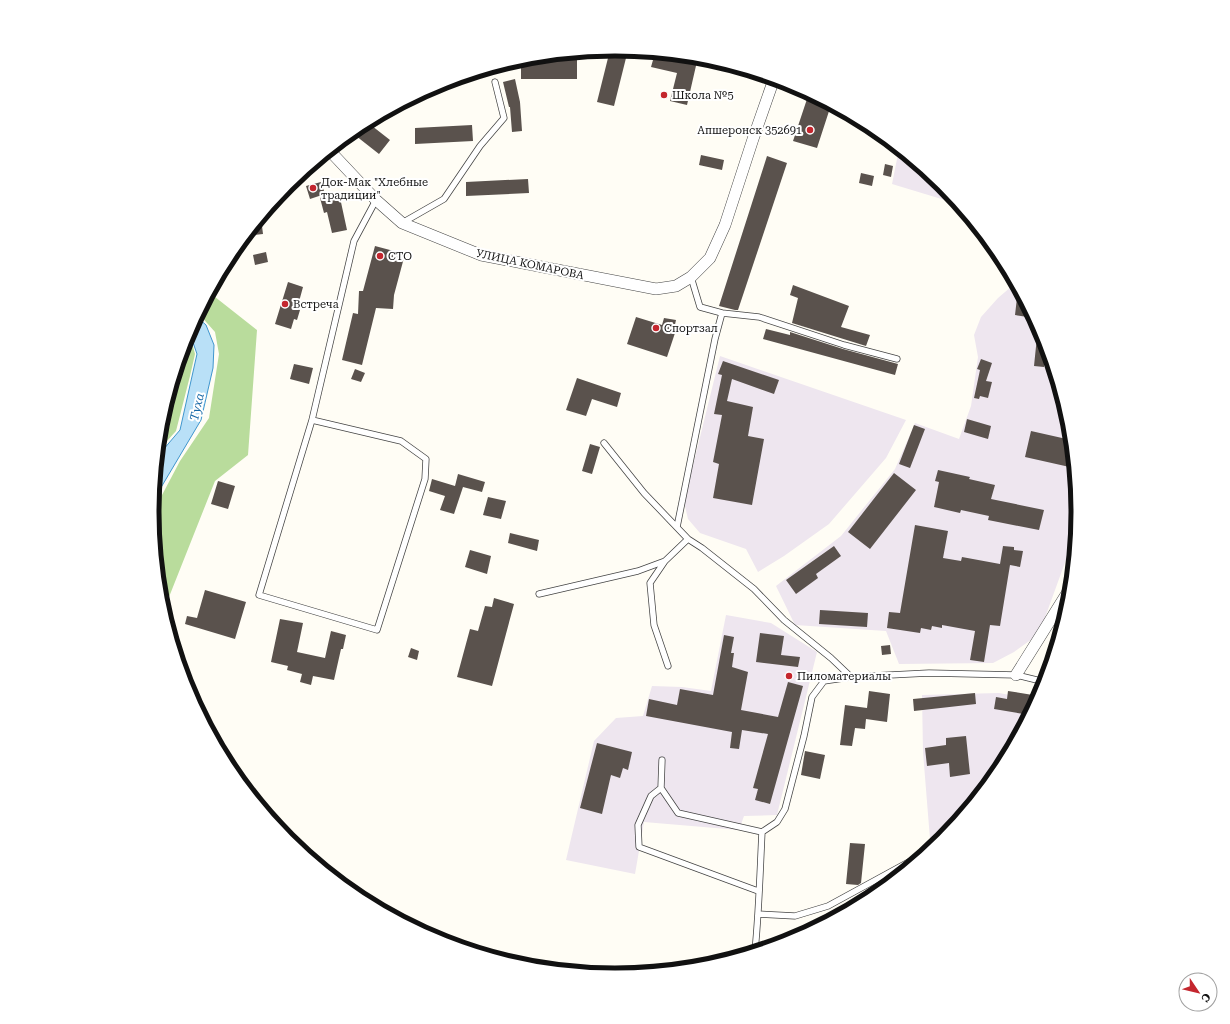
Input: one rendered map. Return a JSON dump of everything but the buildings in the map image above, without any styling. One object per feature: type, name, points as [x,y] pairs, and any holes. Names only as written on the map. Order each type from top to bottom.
[{"type":"street","name":"УЛИЦА КОМАРОВА","points":[[332,154],[376,200],[402,223],[481,255],[641,286],[656,288],[676,286],[691,277],[710,258],[725,225],[772,84]]},
{"type":"street","points":[[1016,675],[1062,602]]},
{"type":"lane","points":[[402,223],[444,199],[480,146],[504,118],[494,82]]},
{"type":"lane","points":[[312,420],[401,441],[426,459],[425,479],[377,630],[259,594],[312,420],[354,241],[376,200]]},
{"type":"lane","points":[[691,277],[700,307],[722,313],[759,317],[844,345],[897,359]]},
{"type":"lane","points":[[677,527],[715,339],[722,313]]},
{"type":"lane","points":[[604,443],[644,493],[688,539],[702,548],[754,589],[784,620],[831,658],[851,677]]},
{"type":"lane","points":[[668,666],[654,625],[650,583],[665,561],[688,539]]},
{"type":"lane","points":[[539,594],[638,571],[665,561]]},
{"type":"lane","points":[[662,760],[661,788],[678,813],[762,832],[777,822],[785,809],[804,736],[812,697],[824,681],[851,677],[929,673],[1016,675],[1039,680]]},
{"type":"lane","points":[[661,788],[651,796],[638,825],[638,847],[758,891]]},
{"type":"lane","points":[[755,946],[762,832]]},
{"type":"lane","points":[[758,914],[795,916],[828,906],[905,864]]},
{"type":"shaded area","points":[[898,154],[916,169],[948,201],[892,184]]},
{"type":"shaded area","points":[[1011,287],[1024,310],[1047,365],[1062,423],[1067,452],[1071,512],[1069,551],[1039,634],[1014,652],[993,663],[899,664],[886,631],[795,625],[776,586],[841,536],[895,469],[915,423],[959,439],[971,406],[978,357],[974,335],[981,317],[998,298]]},
{"type":"shaded area","points":[[720,356],[906,420],[886,458],[829,524],[784,556],[758,572],[746,549],[700,533],[688,519],[684,502]]},
{"type":"shaded area","points":[[726,615],[771,623],[817,652],[777,815],[744,816],[739,830],[644,822],[635,874],[566,860],[594,741],[616,718],[643,716],[652,686],[682,687],[711,691]]},
{"type":"shaded area","points":[[999,693],[1031,699],[1010,740],[977,790],[958,813],[932,839],[930,839],[923,752],[922,695]]},
{"type":"green space","points":[[214,296],[257,330],[248,455],[215,481],[168,599],[160,542],[159,500],[180,461],[209,418],[219,354],[215,332],[202,318]]},
{"type":"green space","points":[[192,342],[195,354],[176,431],[164,444],[175,394],[183,365]]},
{"type":"water","name":"Туха","points":[[201,321],[206,325],[214,345],[213,368],[201,420],[160,490],[163,449],[180,430],[197,354],[192,341]]},
{"type":"place","name":"Школа №5","points":[[664,95]]},
{"type":"place","name":"Апшеронск 352691","points":[[810,130]]},
{"type":"place","name":"Док-Мак \"Хлебные традиции\"","points":[[313,188]]},
{"type":"place","name":"СТО","points":[[380,256]]},
{"type":"place","name":"Встреча","points":[[285,304]]},
{"type":"place","name":"Спортзал","points":[[656,328]]},
{"type":"place","name":"Пиломатериалы","points":[[789,676]]}]
